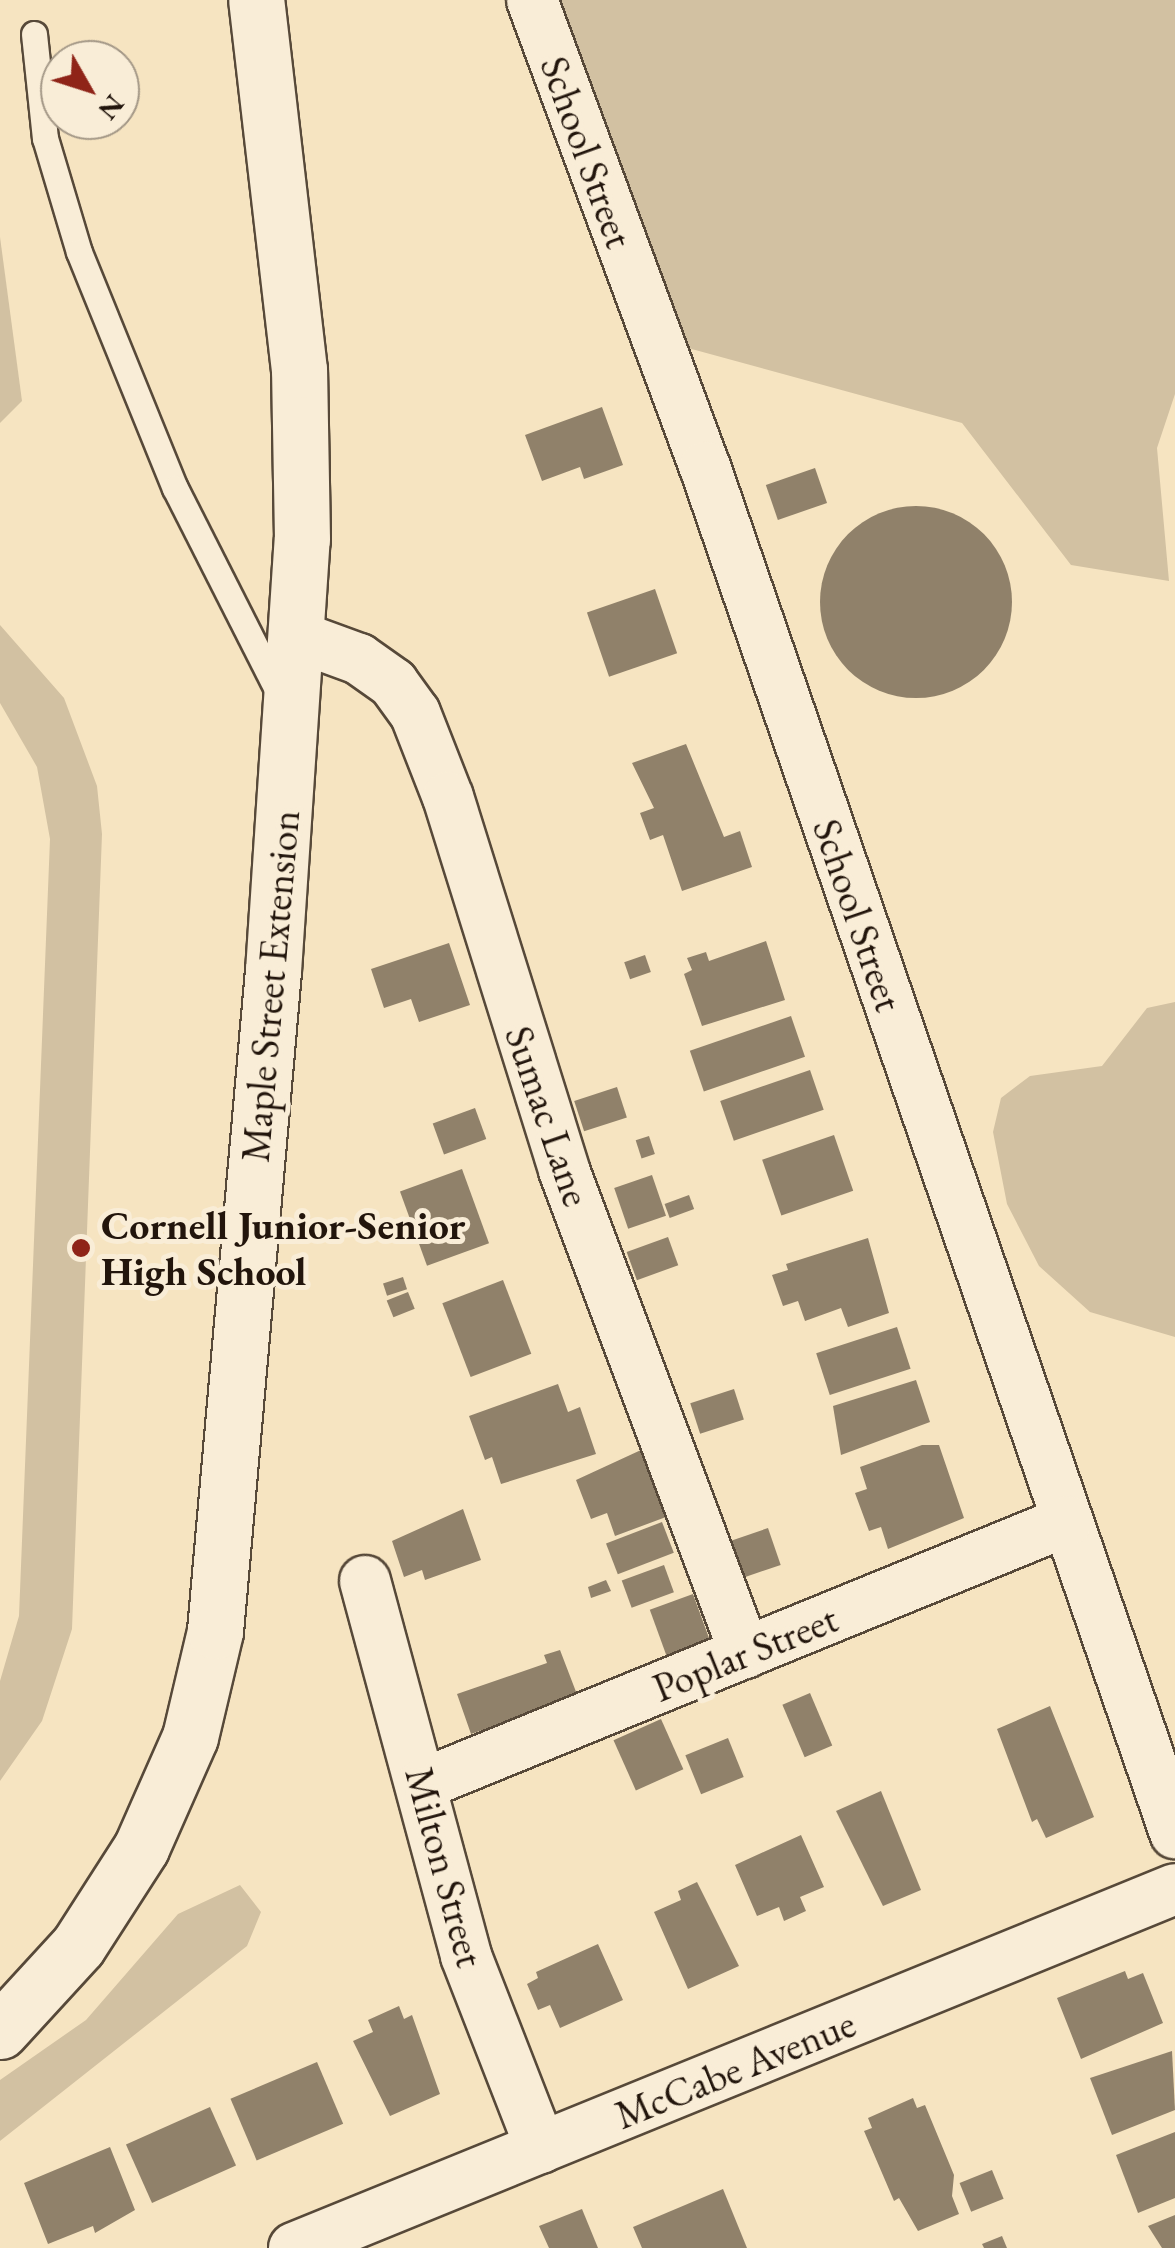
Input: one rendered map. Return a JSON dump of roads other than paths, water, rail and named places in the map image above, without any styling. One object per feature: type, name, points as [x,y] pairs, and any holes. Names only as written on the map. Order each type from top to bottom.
[{"type":"street","name":"Maple Street Extension","points":[[0,2030],[78,1946],[141,1848],[167,1797],[205,1681],[233,1461],[296,636],[300,370],[256,0]]},
{"type":"street","name":"School Street","points":[[532,0],[706,467],[1175,1833]]},
{"type":"street","name":"Sumac Lane","points":[[296,636],[360,660],[393,683],[421,726],[564,1170],[745,1653]]},
{"type":"street","name":"Poplar Street","points":[[423,1784],[1067,1521]]},
{"type":"street","name":"Milton Street","points":[[365,1581],[423,1784],[466,1956],[541,2148]]},
{"type":"street","name":"McCabe Avenue","points":[[294,2248],[1175,1889]]},
{"type":"lane","points":[[34,34],[45,138],[78,252],[174,488],[292,718]]},
{"type":"place","name":"Cornell Junior-Senior High School","points":[[81,1248]]}]
